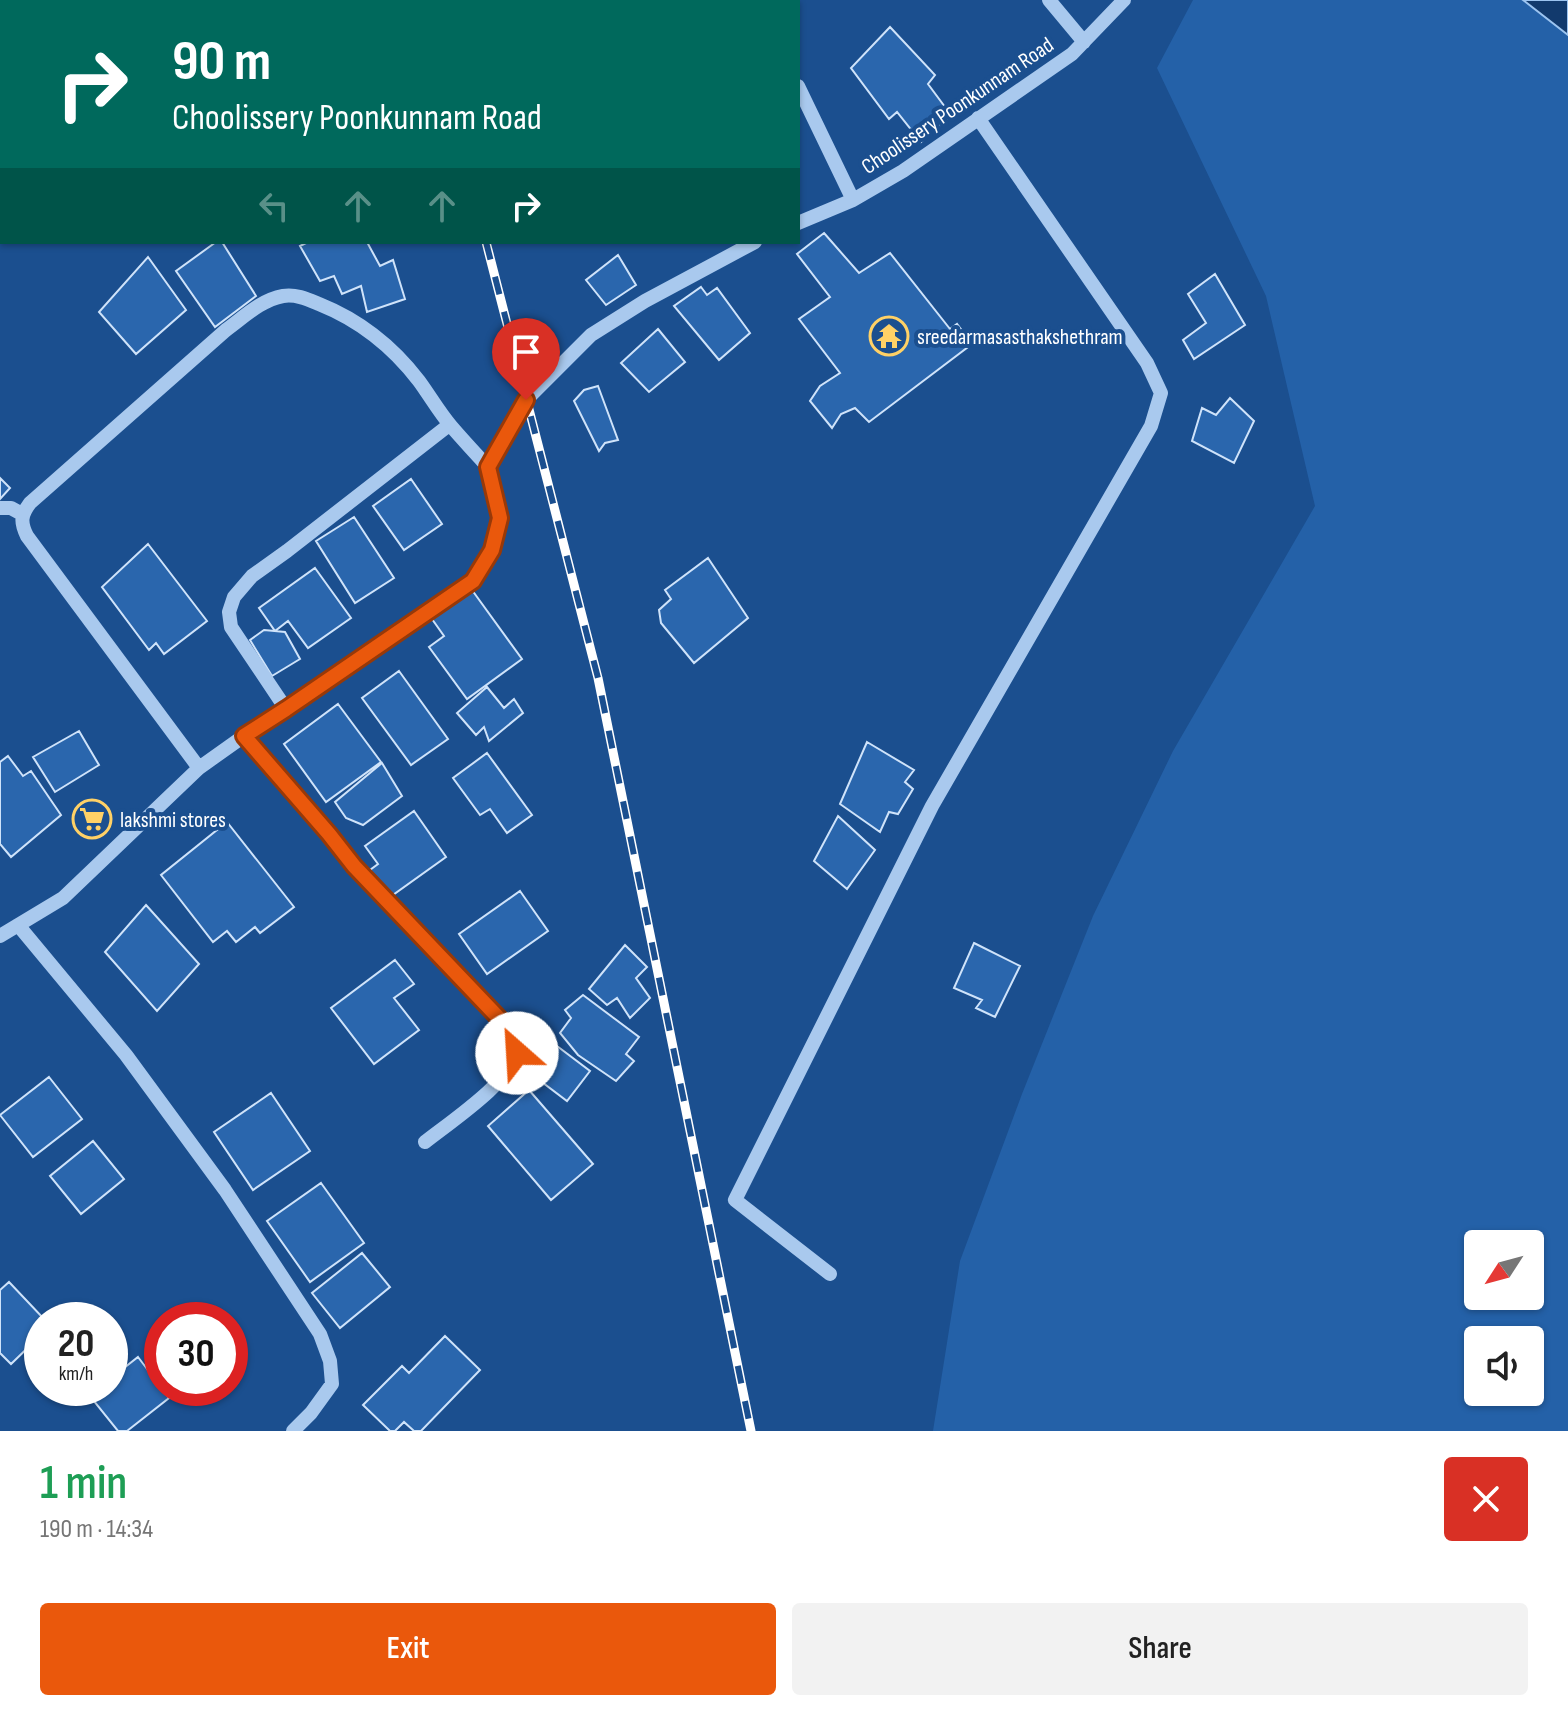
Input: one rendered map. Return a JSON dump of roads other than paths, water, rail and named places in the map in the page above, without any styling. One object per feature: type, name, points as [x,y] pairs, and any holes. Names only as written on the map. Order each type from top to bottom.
[{"type":"street","points":[[1049,0],[1084,42]]},
{"type":"street","name":"Choolissery Poonkunnam Road","points":[[800,222],[853,200],[903,171],[1072,54],[1124,0]]},
{"type":"street","points":[[800,90],[853,200]]},
{"type":"street","points":[[830,1274],[735,1200],[932,806],[1151,426],[1161,393],[1147,363],[978,118]]},
{"type":"street","points":[[488,467],[526,400],[591,335],[645,301],[751,244]]},
{"type":"street","points":[[0,936],[63,898],[199,768],[473,581],[492,550],[500,518],[488,467],[449,425],[398,355],[369,330],[300,297],[285,296],[256,307],[204,348],[30,503],[22,514],[22,525],[27,536],[199,768]]},
{"type":"street","points":[[286,709],[231,627],[229,612],[234,597],[252,576],[449,425]]},
{"type":"street","points":[[0,508],[11,508],[22,514]]},
{"type":"street","points":[[244,736],[354,866],[513,1033],[517,1053],[510,1070],[485,1096],[425,1142]]},
{"type":"street","points":[[18,925],[126,1055],[225,1190],[320,1334],[330,1361],[332,1384],[293,1431]]},
{"type":"railway","points":[[487,244],[598,678],[751,1431]]},
{"type":"place","name":"sreedarmasasthakshethram","points":[[889,336]]},
{"type":"place","name":"lakshmi stores","points":[[92,819]]}]
